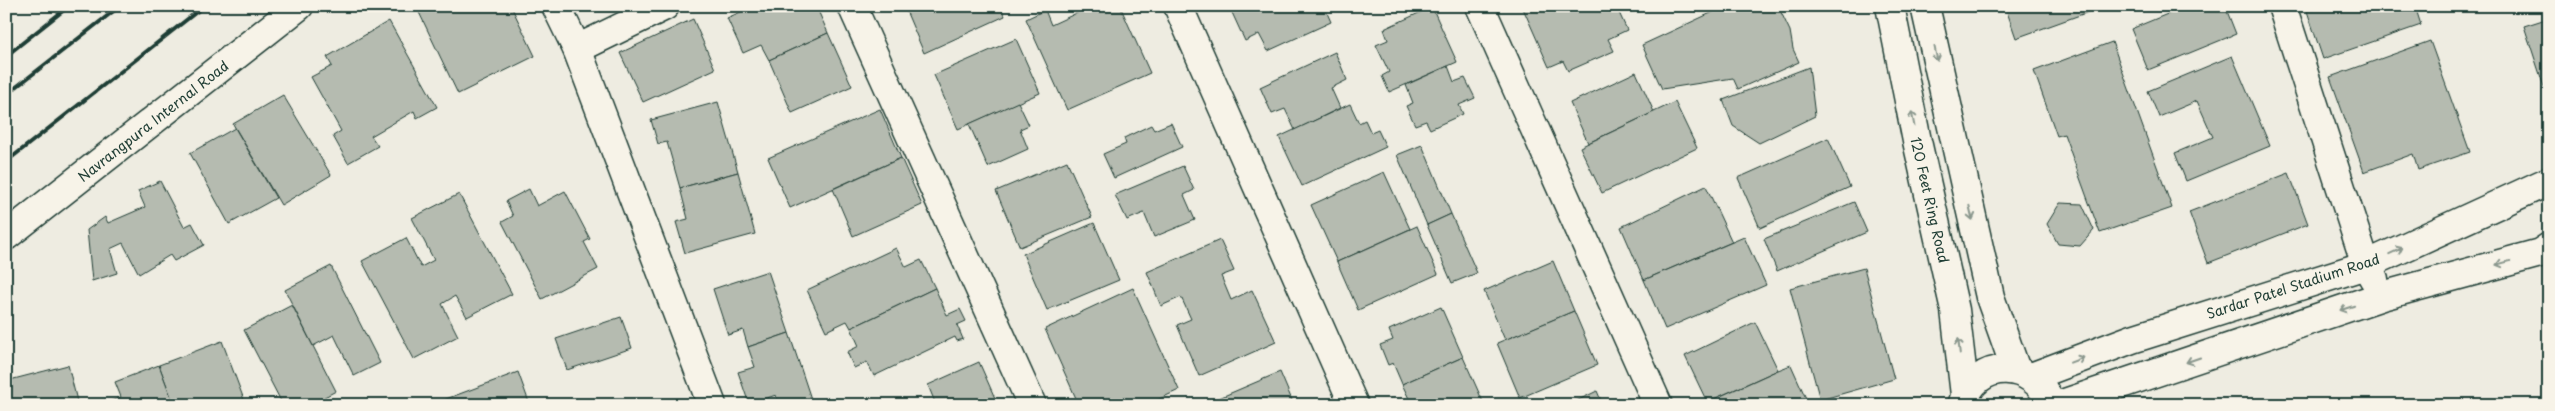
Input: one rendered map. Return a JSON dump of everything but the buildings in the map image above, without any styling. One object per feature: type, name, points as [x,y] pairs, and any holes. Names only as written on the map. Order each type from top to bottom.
[{"type":"street","name":"Navrangpura Internal Road","points":[[6,236],[299,6]]},
{"type":"street","points":[[556,6],[577,49],[712,405]]},
{"type":"street","points":[[577,49],[665,6]]},
{"type":"street","points":[[852,6],[1032,405]]},
{"type":"street","points":[[1178,6],[1354,405]]},
{"type":"street","points":[[1480,6],[1658,405]]},
{"type":"street","name":"120 Feet Ring Road","points":[[1890,6],[1917,141],[1955,310],[1964,400]]},
{"type":"street","points":[[1925,6],[1990,297],[2024,374],[2040,385],[2051,405]]},
{"type":"street","points":[[2282,6],[2366,265],[2382,296]]},
{"type":"street","name":"Sardar Patel Stadium Road","points":[[1964,400],[1974,382],[1986,374],[2001,370],[2024,374],[2366,265],[2549,181]]},
{"type":"street","points":[[2060,405],[2382,296],[2546,257]]},
{"type":"railway","points":[[6,56],[69,6]]},
{"type":"railway","points":[[6,95],[120,6]]},
{"type":"railway","points":[[6,162],[204,6]]}]
